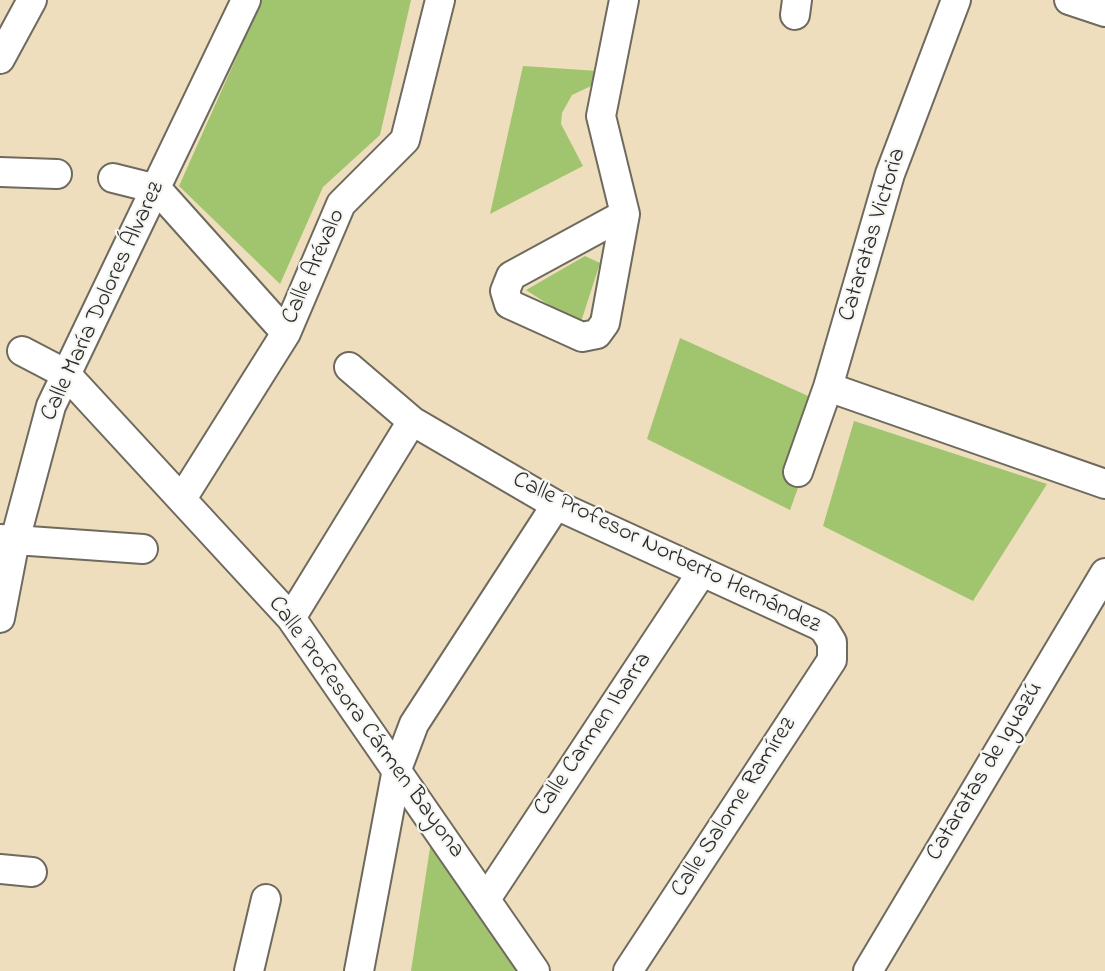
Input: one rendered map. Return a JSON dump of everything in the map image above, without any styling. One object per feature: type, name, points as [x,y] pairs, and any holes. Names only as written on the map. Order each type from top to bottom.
[{"type":"street","points":[[0,59],[32,0]]},
{"type":"street","name":"Calle María Dolores Álvarez","points":[[0,618],[8,539],[51,406],[246,0]]},
{"type":"street","name":"Calle Arévalo","points":[[183,497],[286,333],[341,204],[405,140],[440,0]]},
{"type":"street","points":[[623,215],[511,276],[505,291],[509,304],[577,336],[587,337],[597,334],[605,323],[623,215],[590,152],[591,132],[601,116],[624,0]]},
{"type":"street","name":"Cataratas Victoria","points":[[798,472],[828,387],[890,174],[956,0]]},
{"type":"street","points":[[1070,0],[1105,12]]},
{"type":"street","points":[[0,171],[57,174]]},
{"type":"street","points":[[112,178],[156,189],[286,333]]},
{"type":"street","name":"Calle Profesora Cármen Bayona","points":[[22,351],[66,374],[183,497],[291,618],[535,971]]},
{"type":"street","name":"Calle Profesor Norberto Hernández","points":[[349,367],[412,421],[556,505],[818,625],[824,629],[832,642]]},
{"type":"street","points":[[828,387],[1105,484]]},
{"type":"street","points":[[291,618],[412,421]]},
{"type":"street","points":[[359,971],[397,769],[414,724],[556,505]]},
{"type":"street","points":[[8,539],[143,549]]},
{"type":"street","name":"Calle Carmen Ibarra","points":[[486,899],[702,572]]},
{"type":"street","name":"Cataratas de Iguazú","points":[[868,971],[1105,573]]},
{"type":"street","name":"Calle Salome Ramírez","points":[[628,971],[832,660],[832,642]]},
{"type":"street","points":[[0,869],[32,872]]},
{"type":"street","points":[[249,971],[266,899]]},
{"type":"green space","points":[[262,0],[411,0],[380,135],[323,187],[280,284],[179,186]]},
{"type":"green space","points":[[523,66],[598,71],[591,86],[572,95],[562,113],[561,124],[583,166],[490,214]]},
{"type":"green space","points":[[585,256],[600,263],[580,325],[526,290]]},
{"type":"green space","points":[[680,338],[828,405],[790,510],[647,439]]},
{"type":"green space","points":[[854,421],[1047,484],[973,601],[823,526]]},
{"type":"green space","points":[[432,835],[524,971],[411,971]]}]
